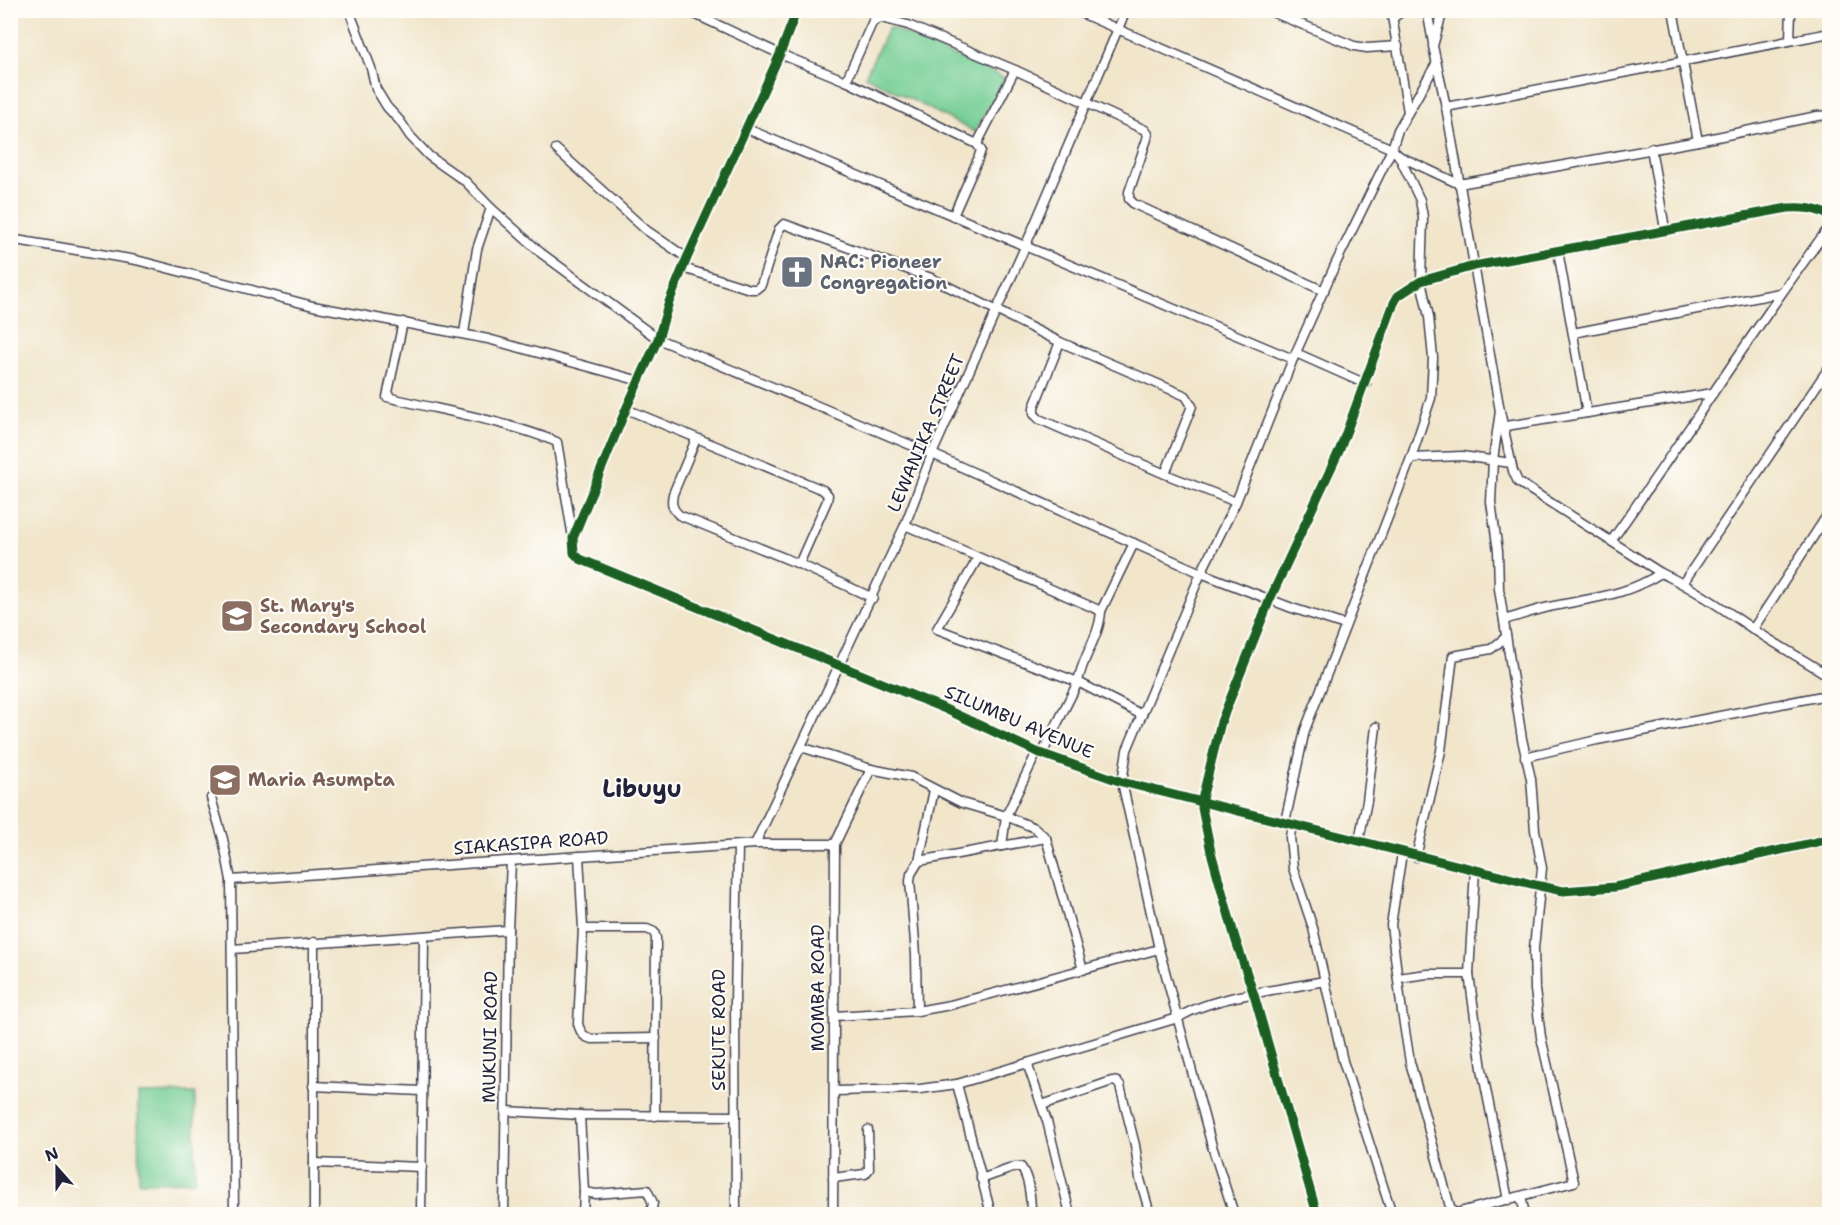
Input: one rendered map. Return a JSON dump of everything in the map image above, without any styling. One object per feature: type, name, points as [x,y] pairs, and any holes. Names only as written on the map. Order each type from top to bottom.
[{"type":"street","points":[[349,10],[371,68],[376,89],[410,136],[429,156],[466,182],[541,253],[658,339],[933,454],[1201,573],[1345,626]]},
{"type":"street","points":[[686,10],[780,54],[846,81],[977,144],[981,150],[953,216]]},
{"type":"street","points":[[573,538],[626,409],[658,339],[669,302],[687,258],[780,54],[797,10]]},
{"type":"street","points":[[1074,10],[1392,149],[1399,156],[1420,200],[1423,218],[1422,281],[1429,317],[1433,377],[1431,398],[1412,458],[1305,730],[1289,823],[1293,868],[1313,928],[1343,1061],[1392,1215]]},
{"type":"street","name":"LEWANIKA STREET","points":[[755,844],[873,598],[1126,10]]},
{"type":"street","points":[[1267,10],[1354,46],[1367,48],[1398,46]]},
{"type":"street","points":[[1404,10],[1392,14],[1408,112]]},
{"type":"street","points":[[1427,10],[1446,106],[1501,427],[1518,482],[1661,573],[1683,583],[1753,629],[1829,674],[1827,695],[1597,740],[1525,757]]},
{"type":"street","points":[[1433,45],[1443,10]]},
{"type":"street","points":[[1673,10],[1698,141]]},
{"type":"street","points":[[1790,40],[1791,10]]},
{"type":"street","points":[[846,81],[873,21],[881,18],[908,25],[1015,70],[1145,130],[1148,134],[1129,192],[1129,199],[1134,204],[1324,291]]},
{"type":"street","points":[[1446,106],[1830,33]]},
{"type":"street","points":[[1233,1215],[1159,949],[1122,782],[1127,750],[1201,573],[1236,502],[1294,356],[1392,149],[1398,130],[1436,64]]},
{"type":"street","points":[[977,144],[1015,70]]},
{"type":"street","points":[[1399,156],[1459,184],[1830,115]]},
{"type":"street","points":[[745,128],[1025,247],[1365,384]]},
{"type":"street","points":[[1651,148],[1665,229]]},
{"type":"street","points":[[556,149],[646,230],[687,258]]},
{"type":"street","points":[[1317,1215],[1211,852],[1200,803],[1221,722],[1270,599],[1321,493],[1398,296],[1422,281],[1474,266],[1665,229],[1803,207],[1830,216]]},
{"type":"street","points":[[464,333],[477,249],[491,208]]},
{"type":"street","points":[[683,268],[756,289],[760,285],[778,229],[784,224],[931,278],[1060,342],[1186,396],[1192,406],[1165,474]]},
{"type":"street","points":[[1612,540],[1688,432],[1780,293],[1830,226]]},
{"type":"street","points":[[10,239],[136,260],[313,306],[464,333],[640,381]]},
{"type":"street","points":[[1558,251],[1587,413]]},
{"type":"street","points":[[1573,333],[1780,293]]},
{"type":"street","points":[[403,322],[387,397],[459,414],[557,442],[573,538]]},
{"type":"street","points":[[1060,342],[1034,407],[1034,414],[1039,419],[1236,502]]},
{"type":"street","points":[[1683,583],[1830,366]]},
{"type":"street","points":[[1501,427],[1713,393]]},
{"type":"street","points":[[626,409],[823,490],[828,495],[827,501],[799,564]]},
{"type":"street","points":[[1402,853],[1391,925],[1398,978],[1410,1062],[1452,1215],[1574,1182],[1542,1037],[1536,990],[1533,948],[1542,868],[1535,830],[1531,779],[1525,757],[1499,589],[1496,534],[1491,502],[1493,460],[1501,427]]},
{"type":"street","points":[[696,439],[671,502],[673,509],[679,515],[799,564],[873,598]]},
{"type":"street","points":[[1412,458],[1462,456],[1511,463]]},
{"type":"street","points":[[1753,629],[1830,511]]},
{"type":"street","points":[[905,525],[1101,611]]},
{"type":"street","name":"SILUMBU AVENUE","points":[[573,538],[574,553],[579,560],[943,708],[1039,753],[1122,782],[1200,803],[1359,840],[1416,857],[1563,891],[1615,887],[1830,839]]},
{"type":"street","points":[[1002,846],[1006,816],[1077,682],[1081,665],[1100,622],[1101,611],[1134,543]]},
{"type":"street","points":[[978,558],[937,629],[1077,682],[1142,715]]},
{"type":"street","points":[[1504,620],[1556,605],[1626,592],[1661,573]]},
{"type":"street","points":[[1416,857],[1441,751],[1453,656],[1491,649],[1506,637]]},
{"type":"street","points":[[1359,840],[1367,801],[1376,727]]},
{"type":"street","points":[[801,747],[871,769],[911,777],[962,803],[1006,816],[1035,828],[1046,838],[1083,969]]},
{"type":"street","name":"MOMBA ROAD","points":[[833,1215],[835,844],[871,769]]},
{"type":"street","points":[[917,1011],[916,955],[910,881],[911,874],[919,861],[934,790]]},
{"type":"street","points":[[211,798],[223,839],[231,880],[234,1215]]},
{"type":"street","points":[[919,861],[1046,838]]},
{"type":"street","name":"SIAKASIPA ROAD","points":[[231,880],[755,844],[835,844]]},
{"type":"street","name":"SEKUTE ROAD","points":[[736,1215],[735,1002],[738,846]]},
{"type":"street","points":[[579,856],[583,929],[578,1024],[581,1033],[586,1038],[592,1039],[656,1038]]},
{"type":"street","name":"MUKUNI ROAD","points":[[504,1215],[511,861]]},
{"type":"street","points":[[1475,870],[1469,974],[1482,1069],[1508,1200]]},
{"type":"street","points":[[583,929],[647,929],[654,932],[656,938],[656,1116]]},
{"type":"street","points":[[232,949],[508,930]]},
{"type":"street","points":[[421,1215],[424,936]]},
{"type":"street","points":[[314,942],[314,1215]]},
{"type":"street","points":[[835,1016],[917,1011],[950,1005],[1159,949]]},
{"type":"street","points":[[1398,978],[1427,974],[1469,974]]},
{"type":"street","points":[[835,1091],[920,1089],[957,1084],[1178,1018],[1213,1003],[1324,981]]},
{"type":"street","points":[[1027,1063],[1042,1105],[1070,1215]]},
{"type":"street","points":[[1042,1105],[1112,1081],[1117,1082],[1135,1145],[1150,1215]]},
{"type":"street","points":[[957,1084],[991,1215]]},
{"type":"street","points":[[313,1086],[421,1091]]},
{"type":"street","points":[[506,1112],[736,1116]]},
{"type":"street","points":[[580,1115],[583,1215]]},
{"type":"street","points":[[834,1178],[865,1174],[869,1169],[868,1130]]},
{"type":"street","points":[[314,1163],[423,1167]]},
{"type":"street","points":[[981,1179],[1021,1167],[1030,1191],[1031,1215]]},
{"type":"street","points":[[584,1192],[596,1194],[647,1190],[653,1203],[651,1215]]},
{"type":"street","points":[[1521,1197],[1525,1215]]},
{"type":"street","points":[[770,1215],[784,1213],[833,1215]]},
{"type":"green space","points":[[889,27],[1005,78],[975,132],[865,76]]},
{"type":"green space","points":[[195,1093],[195,1181],[139,1182],[138,1094]]},
{"type":"cycle path","points":[[797,10],[780,54],[687,258],[669,302],[658,339],[626,409],[573,538],[574,553],[580,559],[943,708],[1037,752],[1122,782],[1540,886],[1563,891],[1615,887],[1830,839]]},
{"type":"cycle path","points":[[1317,1214],[1254,995],[1235,938],[1211,852],[1201,803],[1221,722],[1270,599],[1340,449],[1394,303],[1398,296],[1421,281],[1474,266],[1788,208],[1809,209],[1830,216]]},
{"type":"place","name":"NAC: Pioneer Congregation","points":[[797,272]]},
{"type":"place","name":"St. Mary's Secondary School","points":[[237,616]]},
{"type":"place","name":"Maria Asumpta","points":[[225,780]]},
{"type":"district","name":"Libuyu","points":[[642,789]]}]
